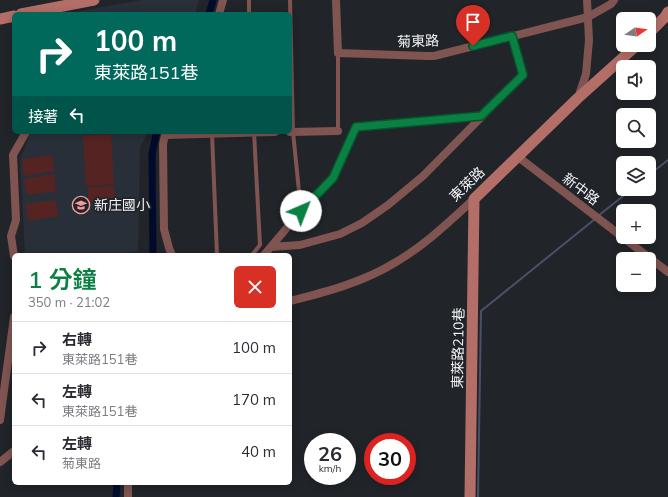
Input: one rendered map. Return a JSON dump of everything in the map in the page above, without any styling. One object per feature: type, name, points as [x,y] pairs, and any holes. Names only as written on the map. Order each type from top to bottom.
[{"type":"street","points":[[32,12],[94,0]]},
{"type":"street","points":[[220,12],[223,0]]},
{"type":"street","points":[[336,0],[338,53]]},
{"type":"street","points":[[578,98],[586,74],[589,40],[587,0]]},
{"type":"street","name":"菊東路","points":[[338,53],[434,56],[588,17],[611,4],[614,0]]},
{"type":"street","points":[[656,26],[668,12]]},
{"type":"street","points":[[0,19],[12,16]]},
{"type":"street","points":[[271,247],[300,245],[340,234],[362,223],[423,176],[523,75],[512,36]]},
{"type":"street","name":"東萊路","points":[[292,301],[319,294],[359,280],[396,263],[441,230],[578,98],[629,52]]},
{"type":"street","points":[[266,253],[301,211],[333,178],[356,127],[481,116]]},
{"type":"street","points":[[292,132],[338,132]]},
{"type":"street","points":[[14,253],[11,236],[16,220],[13,155],[25,134]]},
{"type":"street","points":[[166,134],[163,144],[164,229],[171,253]]},
{"type":"street","name":"新中路","points":[[517,156],[668,272]]},
{"type":"street","name":"東萊路210巷","points":[[470,497],[474,199]]},
{"type":"street","points":[[0,420],[12,332]]},
{"type":"street","points":[[0,462],[12,453]]},
{"type":"street","points":[[128,485],[128,497]]},
{"type":"lane","points":[[249,0],[249,12]]},
{"type":"lane","points":[[290,0],[290,12]]},
{"type":"lane","points":[[338,53],[338,132]]},
{"type":"lane","points":[[292,132],[301,211]]},
{"type":"lane","points":[[212,134],[217,253]]},
{"type":"lane","points":[[254,134],[260,245],[254,253]]},
{"type":"shaded area","points":[[141,0],[199,0],[196,12],[76,12]]},
{"type":"shaded area","name":"新庄國小","points":[[30,134],[147,134],[140,148],[138,251],[120,253],[25,253],[20,159]]},
{"type":"shaded area","points":[[111,134],[114,184],[86,186],[83,136]]},
{"type":"shaded area","points":[[52,155],[54,171],[24,176],[22,159]]},
{"type":"shaded area","points":[[54,174],[56,191],[27,195],[24,179]]},
{"type":"shaded area","points":[[114,186],[115,200],[88,202],[88,187]]},
{"type":"shaded area","points":[[56,200],[58,216],[28,221],[26,204]]},
{"type":"waterway","points":[[210,12],[213,0]]},
{"type":"waterway","points":[[153,253],[152,154],[157,134]]},
{"type":"waterway","points":[[656,169],[668,160]]},
{"type":"waterway","points":[[598,216],[623,196]]},
{"type":"waterway","points":[[478,497],[481,311],[595,219]]},
{"type":"waterway","points":[[116,497],[117,485]]},
{"type":"place","name":"新庄國小","points":[[81,205]]},
{"type":"route","points":[[301,211],[333,178],[356,127],[481,116],[523,75],[512,36],[473,46]]}]
